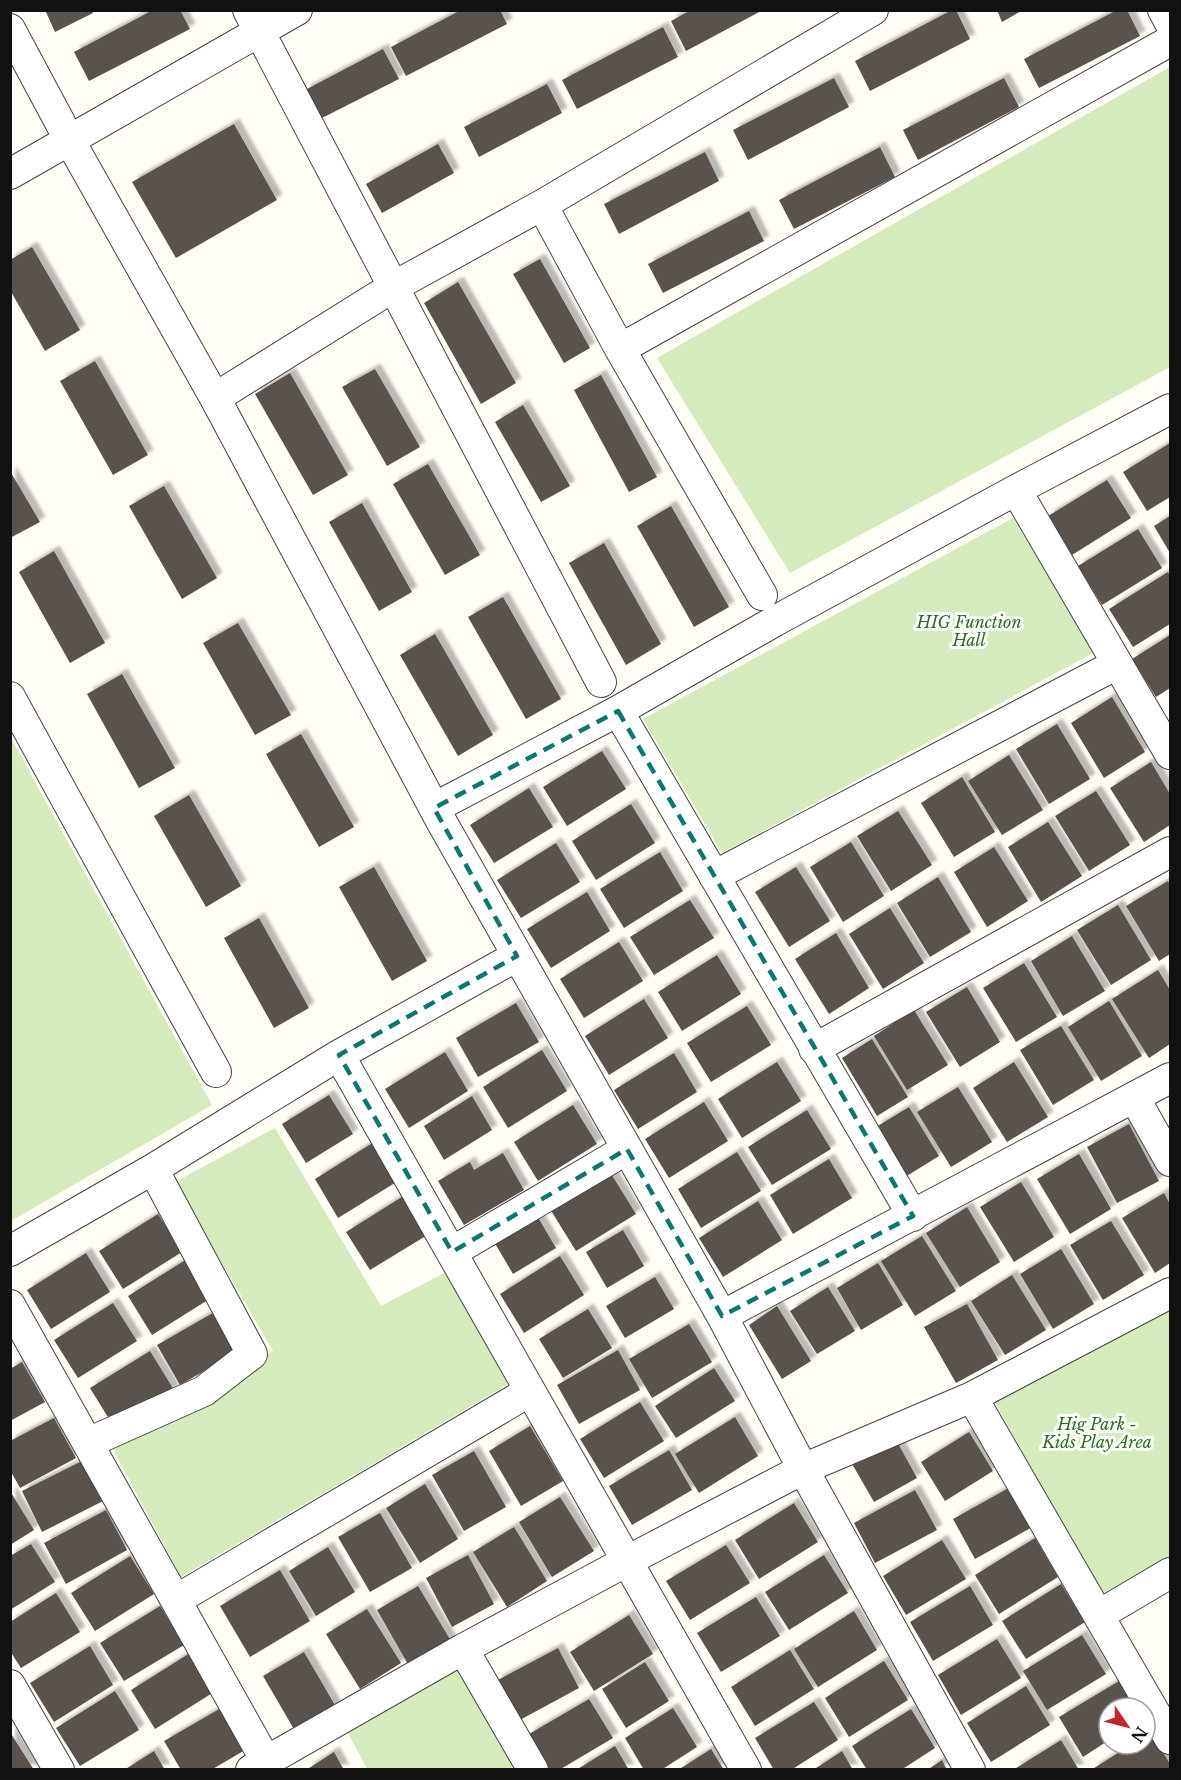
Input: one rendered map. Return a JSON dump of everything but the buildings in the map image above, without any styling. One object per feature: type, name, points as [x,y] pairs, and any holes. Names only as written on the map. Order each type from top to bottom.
[{"type":"street","points":[[10,174],[70,141],[253,21],[297,10]]},
{"type":"street","points":[[215,398],[393,287],[542,205],[834,20],[873,10]]},
{"type":"street","points":[[1163,10],[1170,23]]},
{"type":"street","points":[[253,21],[601,682]]},
{"type":"street","points":[[10,29],[70,141],[215,398],[434,808],[722,1316],[803,1469],[970,1770]]},
{"type":"street","points":[[620,349],[1170,41]]},
{"type":"street","points":[[542,205],[620,349],[762,595]]},
{"type":"street","points":[[434,808],[618,711],[775,621],[1170,409]]},
{"type":"street","points":[[1016,490],[1170,754]]},
{"type":"street","points":[[714,876],[1118,664]]},
{"type":"street","points":[[10,697],[216,1072]]},
{"type":"street","points":[[618,711],[913,1216]]},
{"type":"street","points":[[814,1049],[1170,852]]},
{"type":"street","points":[[10,1251],[153,1169],[339,1055],[517,956]]},
{"type":"street","points":[[339,1055],[746,1770]]},
{"type":"street","points":[[722,1316],[1170,1078]]},
{"type":"street","points":[[1134,1097],[1170,1161]]},
{"type":"street","points":[[452,1252],[627,1149]]},
{"type":"street","points":[[88,1443],[204,1391],[252,1354],[153,1169]]},
{"type":"street","points":[[10,1305],[176,1600],[258,1765],[464,1649],[803,1469],[972,1397],[1170,1293]]},
{"type":"street","points":[[176,1600],[530,1391]]},
{"type":"street","points":[[972,1397],[1170,1739]]},
{"type":"street","points":[[1099,1615],[1170,1573]]},
{"type":"street","points":[[464,1649],[533,1770]]},
{"type":"street","points":[[12,1691],[59,1770]]},
{"type":"highlighted area","points":[[618,711],[913,1216],[722,1316],[627,1149],[452,1252],[339,1055],[517,956],[434,808]]},
{"type":"green space","points":[[1170,67],[1170,367],[790,573],[657,358]]},
{"type":"green space","name":"HIG Function Hall","points":[[1013,518],[1095,652],[722,853],[643,719]]},
{"type":"green space","points":[[11,738],[212,1105],[10,1221]]},
{"type":"green space","points":[[275,1128],[381,1306],[446,1272],[510,1383],[181,1577],[109,1442],[273,1351],[175,1182]]},
{"type":"green space","name":"Hig Park - Kids Play Area","points":[[1170,1309],[1170,1557],[1104,1597],[995,1403]]},
{"type":"green space","points":[[461,1668],[516,1769],[367,1769],[347,1731]]}]
